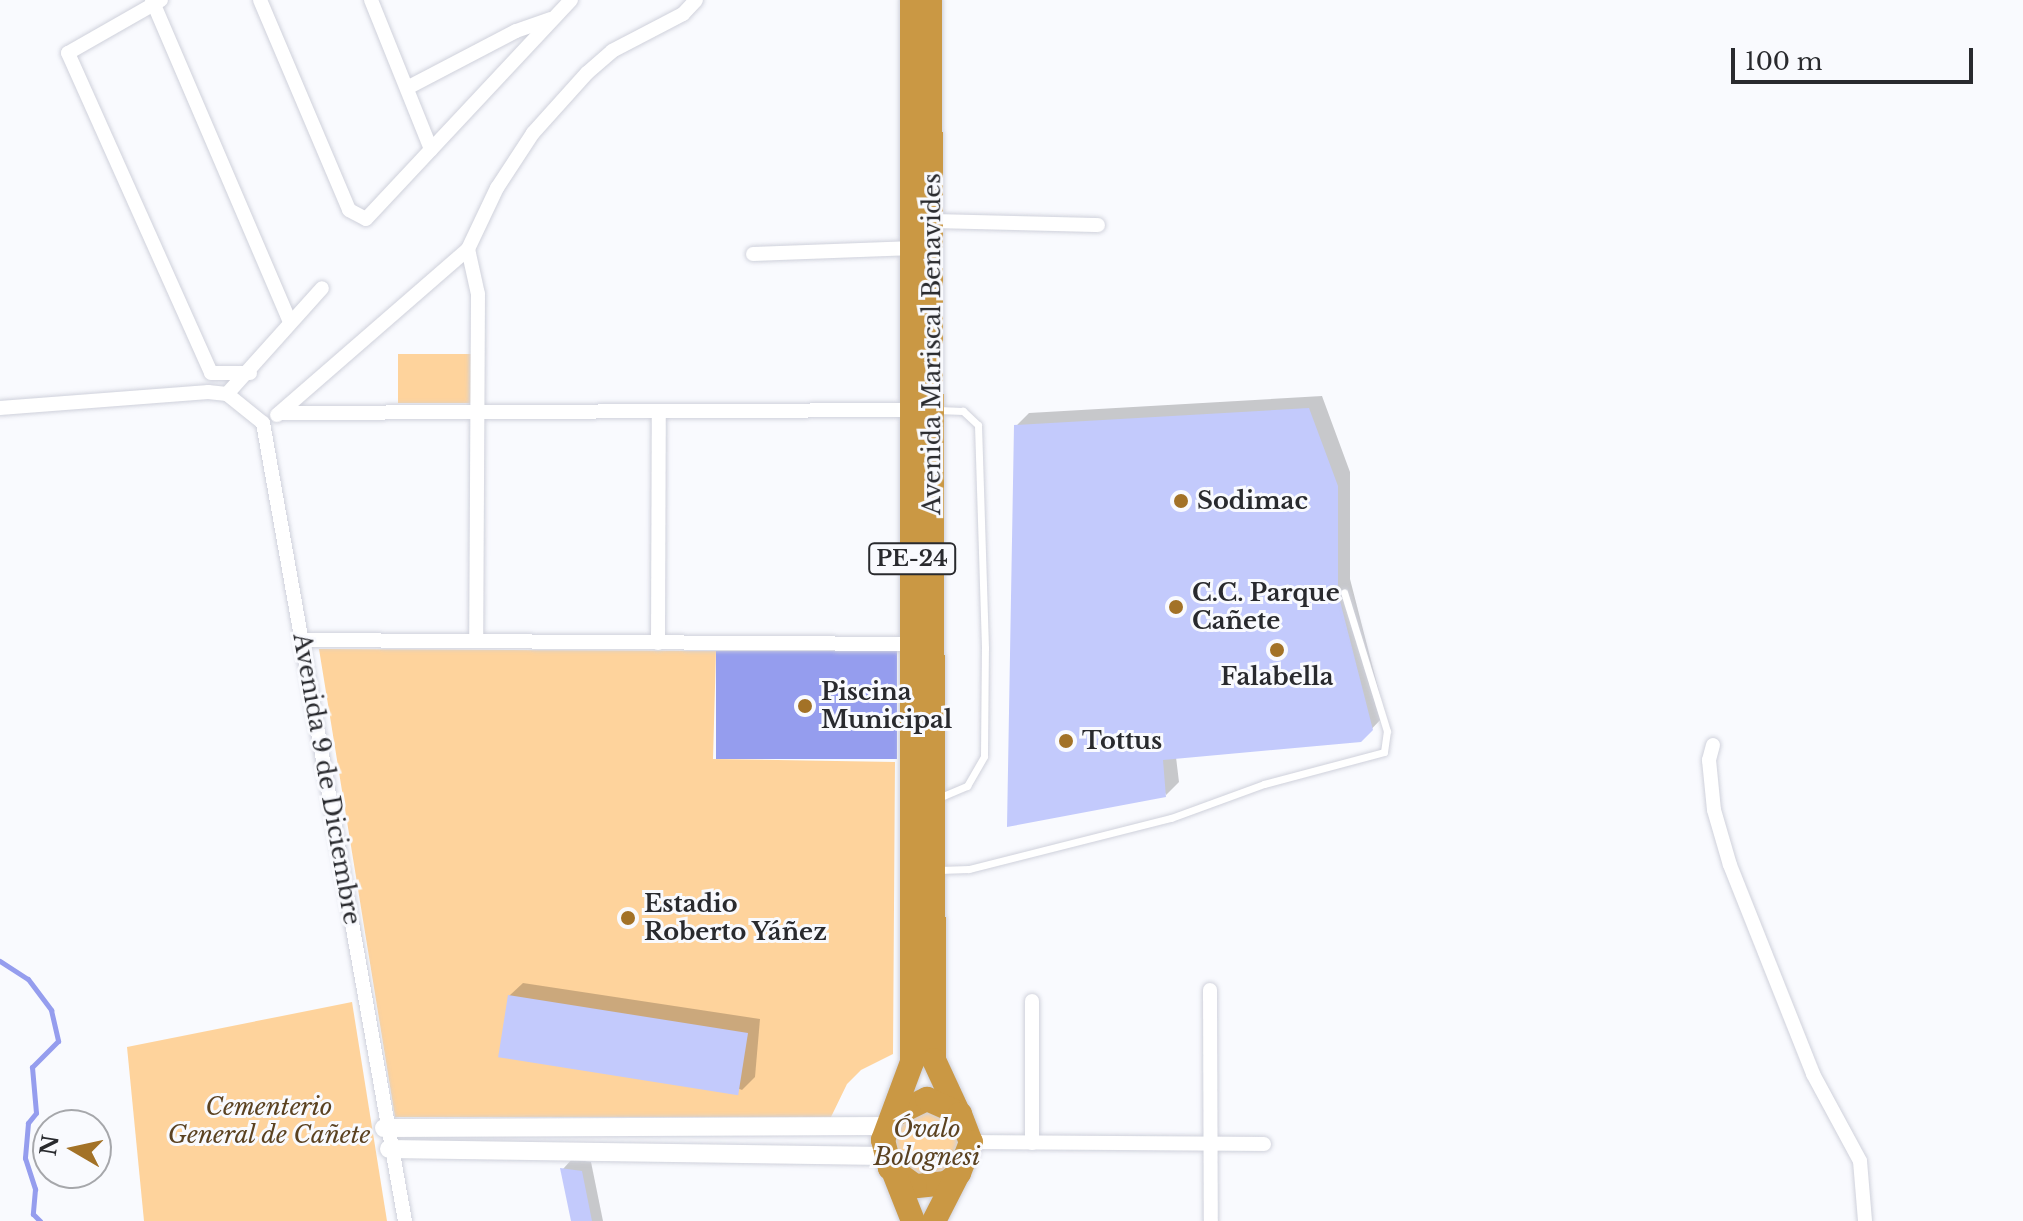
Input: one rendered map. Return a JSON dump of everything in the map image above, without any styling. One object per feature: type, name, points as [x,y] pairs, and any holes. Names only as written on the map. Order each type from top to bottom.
[{"type":"highway","name":"Avenida Mariscal Benavides","points":[[890,1120],[912,1062],[909,868],[922,644],[922,410],[931,221],[915,0]]},
{"type":"highway","name":"Avenida Mariscal Benavides","points":[[915,0],[914,248],[922,410]]},
{"type":"highway","name":"Avenida Mariscal Benavides","points":[[922,644],[934,799],[934,1060],[960,1114]]},
{"type":"highway","points":[[913,1221],[888,1162],[890,1120],[927,1099],[960,1114],[971,1142],[934,1221]]},
{"type":"highway","points":[[888,1162],[901,1179],[931,1187],[959,1173]]},
{"type":"street","points":[[260,0],[349,210],[358,219],[374,216],[431,149],[571,0]]},
{"type":"street","points":[[0,408],[187,392],[227,394],[263,423],[280,413],[468,249],[497,188],[533,133],[587,73],[612,51],[683,14],[696,0]]},
{"type":"street","points":[[373,1],[431,149]]},
{"type":"street","points":[[250,373],[211,373],[68,53],[156,2],[290,322]]},
{"type":"street","points":[[407,88],[516,31],[554,17]]},
{"type":"street","points":[[931,221],[1098,225]]},
{"type":"street","points":[[753,254],[914,248]]},
{"type":"street","points":[[468,249],[478,294],[476,641]]},
{"type":"street","points":[[227,394],[250,373],[290,322],[322,288]]},
{"type":"street","points":[[280,413],[479,416],[922,410]]},
{"type":"street","points":[[658,643],[659,413]]},
{"type":"street","name":"Avenida 9 de Diciembre","points":[[263,423],[305,640],[384,1128],[405,1221]]},
{"type":"street","points":[[305,640],[922,644]]},
{"type":"street","points":[[1713,745],[1709,760],[1714,810],[1730,865],[1813,1074],[1860,1161],[1865,1221]]},
{"type":"street","points":[[1210,990],[1211,1221]]},
{"type":"street","points":[[1032,1001],[1032,1143]]},
{"type":"street","points":[[384,1128],[890,1120]]},
{"type":"street","points":[[971,1142],[1264,1144]]},
{"type":"street","points":[[389,1149],[888,1162]]},
{"type":"lane","points":[[922,410],[955,408],[978,425],[985,648],[984,756],[967,786],[934,799]]},
{"type":"lane","points":[[909,868],[969,869],[1171,818],[1264,784],[1384,752],[1387,731],[1344,592]]},
{"type":"green space","points":[[398,354],[476,354],[476,403],[398,403]]},
{"type":"green space","name":"Estadio Roberto Yáñez","points":[[319,649],[716,651],[713,759],[895,762],[893,1054],[861,1070],[847,1084],[831,1117],[395,1117]]},
{"type":"green space","name":"Cementerio General de Cañete","points":[[352,1002],[387,1221],[144,1221],[127,1047]]},
{"type":"green space","name":"Óvalo Bolognesi","points":[[921,1112],[933,1112],[950,1121],[957,1132],[957,1156],[950,1167],[933,1176],[921,1176],[909,1171],[900,1162],[895,1150],[895,1138],[900,1126],[909,1117]]},
{"type":"water","name":"Piscina Municipal","points":[[716,651],[897,651],[897,759],[716,759]]},
{"type":"building","name":"C.C. Parque Cañete","points":[[1309,408],[1338,486],[1338,593],[1373,730],[1361,742],[1163,760],[1166,797],[1007,827],[1014,425]]},
{"type":"building","points":[[508,995],[748,1033],[738,1095],[498,1057]]},
{"type":"building","points":[[560,1168],[582,1171],[592,1221],[571,1221]]},
{"type":"waterway","points":[[0,961],[28,979],[51,1010],[58,1041],[32,1067],[36,1113],[28,1123],[25,1158],[35,1189],[33,1214],[40,1221]]},
{"type":"place","name":"Sodimac","points":[[1181,501]]},
{"type":"place","name":"C.C. Parque Cañete","points":[[1176,607]]},
{"type":"place","name":"Falabella","points":[[1277,650]]},
{"type":"place","name":"Piscina Municipal","points":[[805,706]]},
{"type":"place","name":"Tottus","points":[[1066,741]]},
{"type":"place","name":"Estadio Roberto Yáñez","points":[[628,918]]}]
